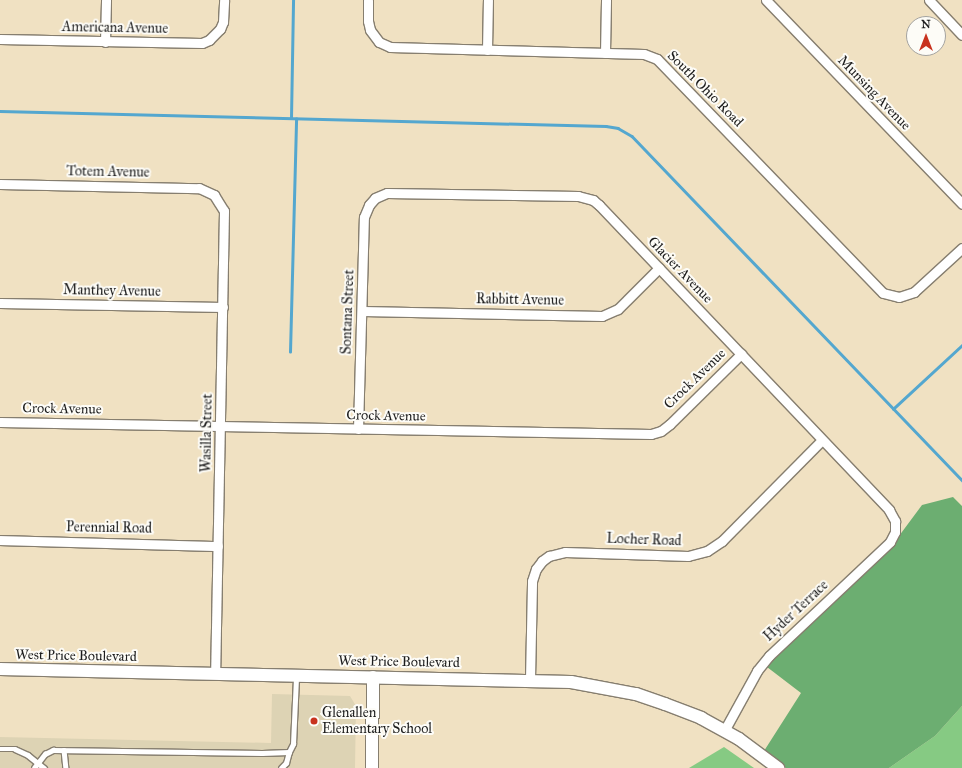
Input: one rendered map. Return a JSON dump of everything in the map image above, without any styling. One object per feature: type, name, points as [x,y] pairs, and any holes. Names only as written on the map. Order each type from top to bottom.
[{"type":"street","points":[[105,42],[106,0]]},
{"type":"street","name":"Americana Avenue","points":[[0,39],[196,44],[209,40],[215,35],[222,25],[224,0]]},
{"type":"street","name":"South Ohio Road","points":[[368,0],[369,26],[379,42],[390,48],[644,54],[663,64],[880,290],[891,296],[899,297],[914,292],[962,248]]},
{"type":"street","points":[[487,50],[488,0]]},
{"type":"street","points":[[605,53],[606,0]]},
{"type":"street","name":"Munsing Avenue","points":[[766,0],[962,204]]},
{"type":"street","points":[[929,0],[962,35]]},
{"type":"street","name":"Totem Avenue","points":[[0,184],[193,188],[207,191],[214,195]]},
{"type":"street","name":"Glacier Avenue","points":[[376,198],[387,193],[586,197],[599,205],[889,510],[895,521]]},
{"type":"street","name":"Wasilla Street","points":[[214,195],[220,203],[225,215],[215,674]]},
{"type":"street","name":"Sontana Street","points":[[358,430],[363,311],[364,217],[369,205],[376,198]]},
{"type":"street","name":"Rabbitt Avenue","points":[[363,311],[602,316],[618,309],[659,268]]},
{"type":"street","name":"Manthey Avenue","points":[[0,303],[223,307]]},
{"type":"street","name":"Crock Avenue","points":[[0,422],[358,430],[650,434],[661,431],[670,424],[741,354]]},
{"type":"street","name":"Locher Road","points":[[530,679],[532,581],[536,568],[542,561],[549,556],[564,552],[688,556],[707,551],[722,541],[822,440]]},
{"type":"street","name":"Hyder Terrace","points":[[724,731],[757,671],[769,656],[890,542],[895,532],[895,521]]},
{"type":"street","name":"Perennial Road","points":[[0,540],[218,546]]},
{"type":"street","name":"West Price Boulevard","points":[[0,669],[530,679],[571,682],[636,694],[701,718],[739,739],[778,768]]},
{"type":"street","points":[[372,768],[373,677]]},
{"type":"lane","points":[[282,768],[286,763],[293,744],[296,675]]},
{"type":"lane","points":[[0,749],[15,749],[28,755],[44,768]]},
{"type":"lane","points":[[34,768],[45,754],[53,750],[262,753],[289,752]]},
{"type":"lane","points":[[64,750],[66,768]]},
{"type":"shaded area","name":"Glenallen Elementary School","points":[[272,694],[350,696],[356,706],[355,768],[0,768],[0,737],[271,743]]},
{"type":"green space","points":[[953,497],[962,506],[962,706],[935,736],[889,768],[786,768],[764,751],[801,693],[767,667],[776,656],[893,546],[922,505]]},
{"type":"green space","points":[[962,706],[962,768],[889,768],[935,736]]},
{"type":"green space","points":[[724,747],[754,768],[689,768]]},
{"type":"waterway","points":[[291,118],[293,0]]},
{"type":"waterway","points":[[0,111],[606,126],[618,128],[632,136],[962,480]]},
{"type":"waterway","points":[[290,352],[296,119]]},
{"type":"waterway","points":[[893,409],[962,345]]},
{"type":"place","name":"Glenallen Elementary School","points":[[314,721]]}]
